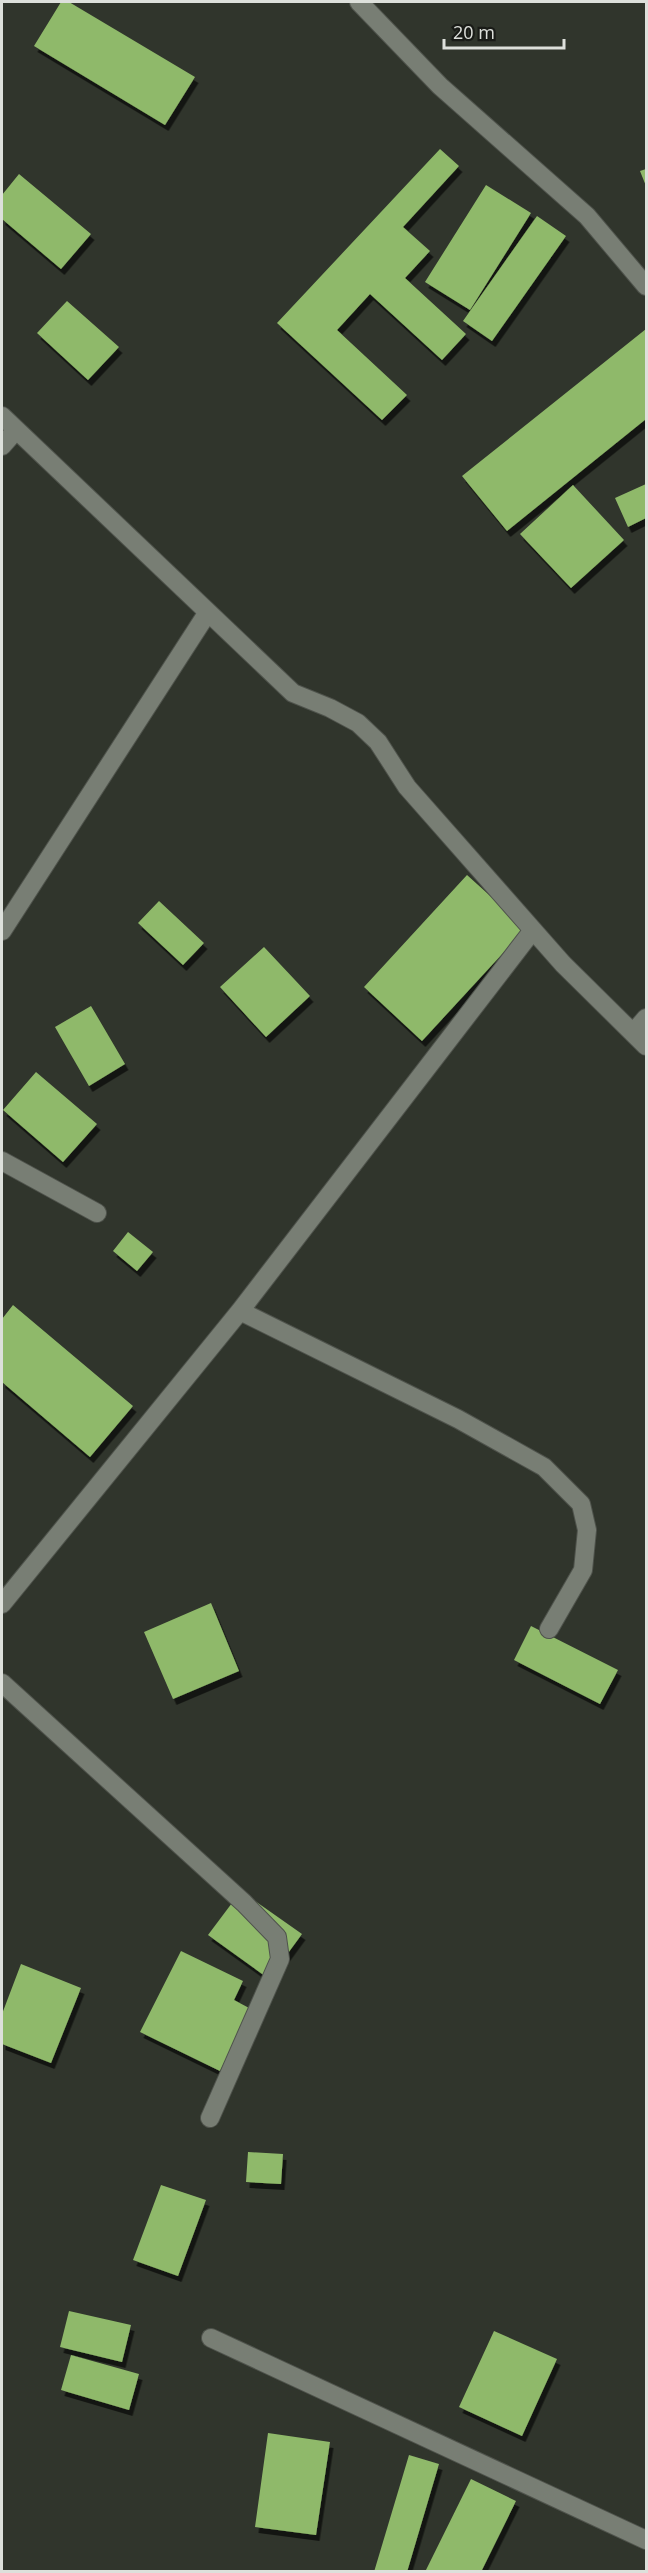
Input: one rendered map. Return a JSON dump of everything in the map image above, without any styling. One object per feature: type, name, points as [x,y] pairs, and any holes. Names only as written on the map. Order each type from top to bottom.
[{"type":"street","points":[[359,2],[440,86],[587,216],[646,286]]},
{"type":"street","points":[[2,416],[293,693],[330,708],[358,723],[378,742],[407,787],[533,930],[563,964],[646,1046]]},
{"type":"street","points":[[2,446],[16,430]]},
{"type":"street","points":[[2,931],[208,612]]},
{"type":"street","points":[[2,1604],[240,1311],[533,930]]},
{"type":"street","points":[[633,1033],[646,1018]]},
{"type":"street","points":[[2,1161],[97,1213]]},
{"type":"street","points":[[240,1311],[458,1419],[544,1467],[581,1504],[587,1530],[583,1570],[549,1629]]},
{"type":"street","points":[[2,1683],[244,1904],[277,1937],[280,1959],[210,2118]]},
{"type":"street","points":[[211,2338],[646,2540]]},
{"type":"building","points":[[61,2],[69,2],[195,77],[165,125],[34,46]]},
{"type":"building","points":[[440,149],[459,166],[403,227],[430,251],[405,278],[466,334],[442,360],[370,294],[337,330],[407,395],[382,420],[277,323]]},
{"type":"building","points":[[646,169],[646,186],[640,171]]},
{"type":"building","points":[[19,174],[91,234],[61,269],[2,219],[2,195]]},
{"type":"building","points":[[486,185],[531,213],[470,310],[425,282]]},
{"type":"building","points":[[537,216],[566,236],[492,341],[463,321]]},
{"type":"building","points":[[67,301],[119,347],[88,380],[37,333]]},
{"type":"building","points":[[646,329],[646,419],[507,531],[462,476]]},
{"type":"building","points":[[646,484],[646,518],[628,527],[615,498]]},
{"type":"building","points":[[573,485],[624,540],[571,588],[520,534]]},
{"type":"building","points":[[467,875],[526,928],[422,1041],[364,987]]},
{"type":"building","points":[[159,901],[204,943],[183,965],[138,923]]},
{"type":"building","points":[[264,947],[310,996],[266,1037],[220,987]]},
{"type":"building","points":[[91,1006],[125,1064],[89,1086],[55,1027]]},
{"type":"building","points":[[36,1072],[97,1124],[63,1162],[3,1110]]},
{"type":"building","points":[[128,1232],[153,1252],[137,1271],[113,1251]]},
{"type":"building","points":[[13,1305],[133,1406],[90,1457],[2,1382],[2,1319]]},
{"type":"building","points":[[211,1603],[239,1671],[173,1699],[144,1632]]},
{"type":"building","points":[[531,1626],[618,1670],[600,1704],[514,1660]]},
{"type":"building","points":[[241,1891],[302,1934],[269,1979],[208,1935]]},
{"type":"building","points":[[181,1951],[243,1981],[234,2000],[251,2009],[220,2071],[140,2032]]},
{"type":"building","points":[[21,1964],[81,1988],[51,2063],[2,2044],[2,2014]]},
{"type":"building","points":[[248,2152],[283,2154],[281,2184],[246,2182]]},
{"type":"building","points":[[161,2185],[206,2200],[178,2276],[133,2260]]},
{"type":"building","points":[[69,2311],[131,2325],[122,2362],[60,2347]]},
{"type":"building","points":[[494,2331],[557,2359],[522,2436],[459,2407]]},
{"type":"building","points":[[71,2355],[139,2374],[129,2410],[61,2390]]},
{"type":"building","points":[[268,2433],[330,2442],[316,2535],[255,2527]]},
{"type":"building","points":[[409,2455],[439,2464],[407,2572],[374,2572]]},
{"type":"building","points":[[471,2479],[516,2501],[481,2572],[425,2572]]}]
